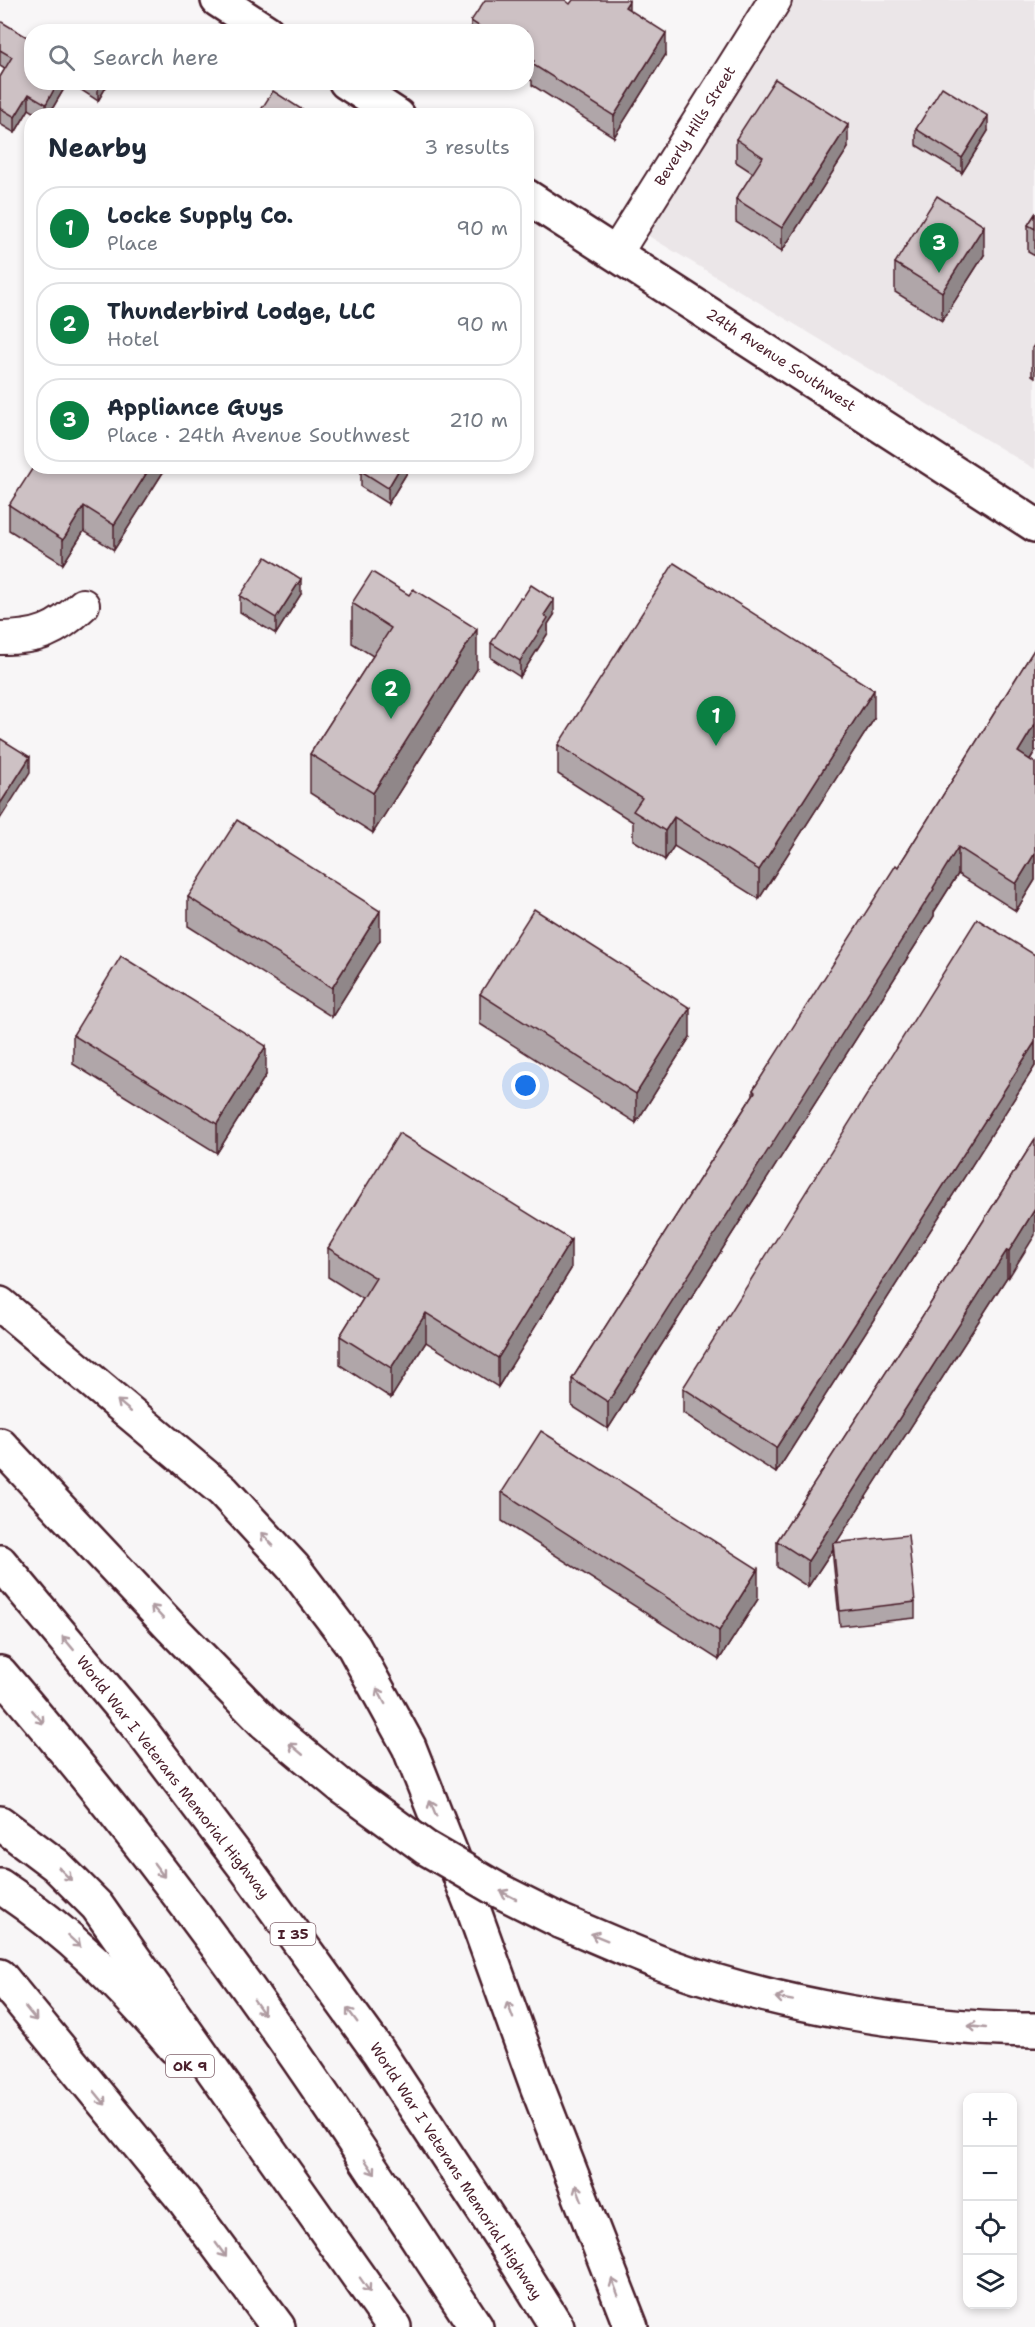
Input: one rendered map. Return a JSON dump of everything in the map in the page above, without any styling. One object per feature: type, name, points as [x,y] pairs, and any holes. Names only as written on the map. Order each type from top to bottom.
[{"type":"main road","points":[[218,0],[255,24]]},
{"type":"main road","points":[[358,90],[386,108]]},
{"type":"main road","name":"24th Avenue Southwest","points":[[534,201],[1035,525]]},
{"type":"main road","points":[[0,1304],[223,1491],[294,1568],[354,1647],[409,1747],[475,1914],[537,2086],[631,2327]]},
{"type":"main road","points":[[0,1445],[170,1626],[264,1722],[340,1786],[426,1848],[500,1892],[560,1921],[667,1965],[771,1996],[891,2019],[1002,2030],[1035,2030]]},
{"type":"main road","name":"World War I Veterans Memorial Highway","points":[[0,1562],[140,1729],[278,1912],[378,2051],[508,2248],[557,2327]]},
{"type":"main road","points":[[0,1672],[70,1755],[226,1959],[375,2174],[476,2327]]},
{"type":"main road","points":[[10,1830],[57,1866],[97,1906],[336,2243]]},
{"type":"main road","name":"OK 9","points":[[0,1886],[71,1938],[134,2000],[336,2243],[394,2327]]},
{"type":"main road","points":[[0,1976],[183,2200],[278,2327]]},
{"type":"street","name":"Beverly Hills Street","points":[[616,253],[775,0]]},
{"type":"street","points":[[0,638],[20,638],[40,633],[65,623],[83,605]]},
{"type":"shaded area","points":[[786,0],[1035,0],[1035,469],[642,232]]},
{"type":"building","points":[[485,0],[565,0],[570,4],[573,0],[628,0],[625,7],[666,33],[614,116],[534,65],[534,24],[476,24],[471,21]]},
{"type":"building","points":[[0,21],[24,35],[24,90],[54,90],[46,104],[29,94],[15,117],[0,108],[0,77],[12,57],[0,50]]},
{"type":"building","points":[[775,79],[848,125],[782,228],[736,199],[763,157],[736,139]]},
{"type":"building","points":[[942,87],[988,116],[962,158],[916,129]]},
{"type":"building","points":[[273,91],[300,108],[262,108]]},
{"type":"building","points":[[937,196],[984,226],[942,292],[895,263]]},
{"type":"building","points":[[1035,214],[1035,229],[1028,225]]},
{"type":"building","points":[[29,474],[146,474],[114,525],[84,506],[63,540],[9,505]]},
{"type":"building","points":[[366,474],[396,474],[388,488]]},
{"type":"building","points":[[266,557],[301,579],[276,618],[240,596]]},
{"type":"building","points":[[674,563],[874,690],[759,870],[674,817],[665,831],[633,811],[642,798],[558,745]]},
{"type":"building","points":[[372,572],[409,595],[413,589],[477,629],[373,793],[310,754],[391,628],[352,603]]},
{"type":"building","points":[[531,585],[554,600],[544,615],[548,618],[520,661],[491,643]]},
{"type":"building","points":[[1035,648],[1035,724],[1018,752],[1035,763],[1035,853],[1016,884],[958,847],[934,889],[608,1402],[572,1379]]},
{"type":"building","points":[[1,739],[30,757],[0,804],[0,741]]},
{"type":"building","points":[[237,820],[380,911],[332,988],[188,897]]},
{"type":"building","points":[[534,909],[690,1008],[636,1094],[480,994]]},
{"type":"building","points":[[977,919],[1035,955],[1035,1042],[776,1448],[683,1388]]},
{"type":"building","points":[[121,956],[266,1046],[217,1124],[73,1035]]},
{"type":"building","points":[[399,1133],[571,1240],[498,1358],[426,1313],[391,1368],[340,1336],[376,1278],[328,1248]]},
{"type":"building","points":[[1035,1139],[1035,1209],[808,1561],[777,1541]]},
{"type":"building","points":[[541,1431],[758,1569],[719,1631],[502,1492]]},
{"type":"building","points":[[908,1535],[915,1602],[840,1611],[833,1543]]},
{"type":"place","name":"Appliance Guys","points":[[939,273]]},
{"type":"place","name":"Thunderbird Lodge, LLC","points":[[391,719]]},
{"type":"place","name":"Locke Supply Co.","points":[[716,746]]}]
